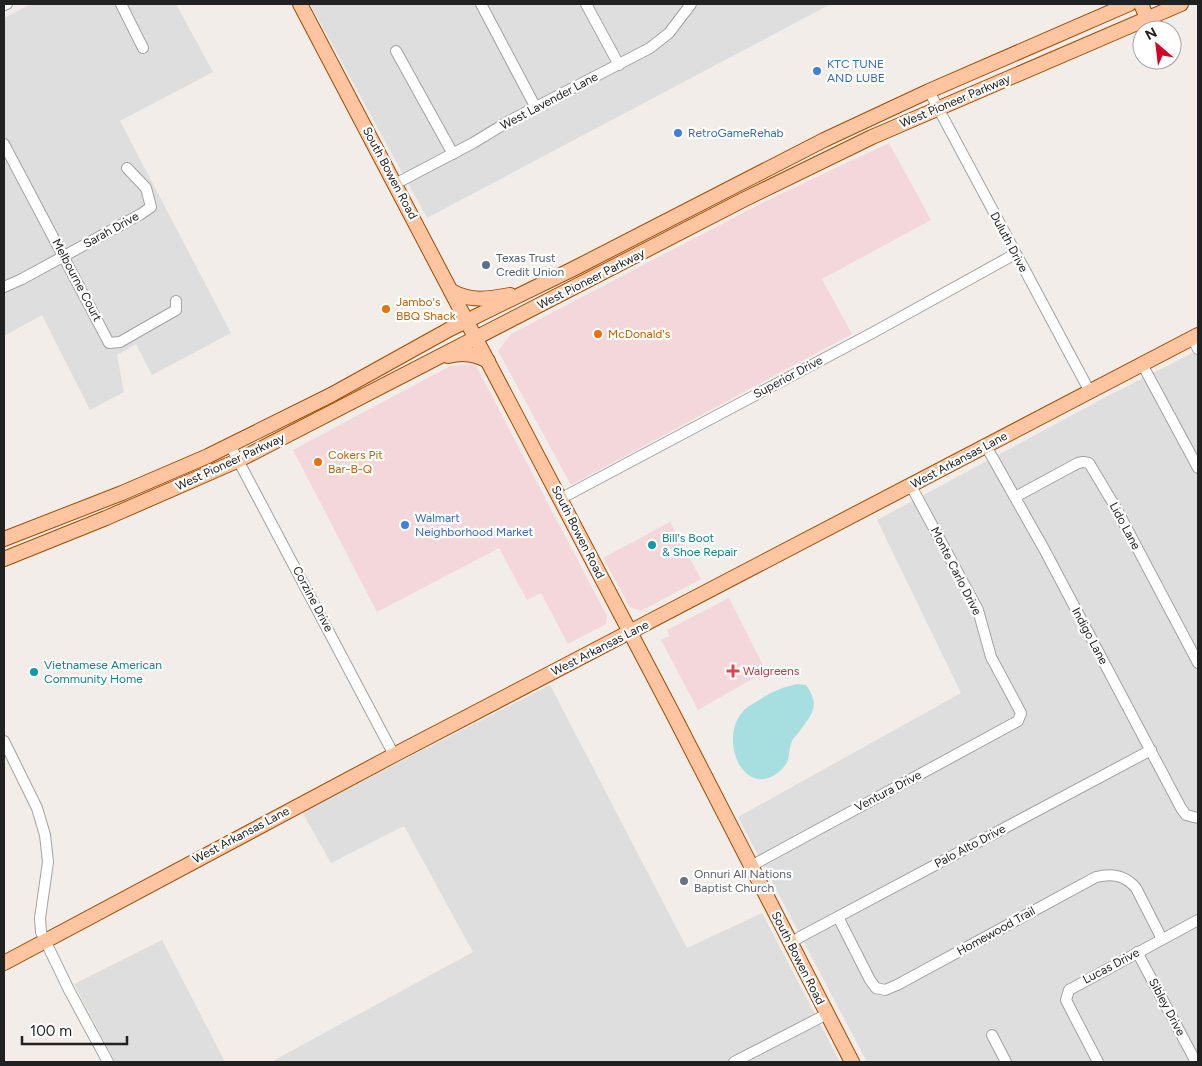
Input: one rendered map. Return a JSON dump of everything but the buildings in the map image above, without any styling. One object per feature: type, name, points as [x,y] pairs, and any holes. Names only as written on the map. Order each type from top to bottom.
[{"type":"main road","name":"South Bowen Road","points":[[300,4],[630,632],[852,1062]]},
{"type":"main road","name":"West Pioneer Parkway","points":[[4,539],[122,493],[230,444],[331,394],[467,321],[824,140],[929,91],[1130,4]]},
{"type":"main road","points":[[1141,4],[1147,18]]},
{"type":"main road","name":"West Pioneer Parkway","points":[[4,559],[106,518],[239,460],[477,339],[745,199],[872,137],[1181,4]]},
{"type":"main road","points":[[659,224],[664,242]]},
{"type":"main road","points":[[452,291],[468,299],[478,300],[525,292]]},
{"type":"main road","name":"West Arkansas Lane","points":[[4,963],[394,755],[1142,364],[1196,341]]},
{"type":"main road","points":[[438,358],[457,354],[473,355],[488,361]]},
{"type":"street","points":[[121,4],[143,48]]},
{"type":"street","points":[[481,4],[536,108]]},
{"type":"street","points":[[586,4],[619,65]]},
{"type":"street","name":"West Lavender Lane","points":[[396,184],[650,48],[661,40],[691,4]]},
{"type":"street","points":[[396,51],[453,154]]},
{"type":"street","name":"Duluth Drive","points":[[929,91],[1090,392]]},
{"type":"street","name":"Melbourne Court","points":[[4,144],[110,343],[120,342],[176,310],[176,302]]},
{"type":"street","name":"Sarah Drive","points":[[4,287],[141,214],[150,207],[146,188],[127,168]]},
{"type":"street","name":"Superior Drive","points":[[560,499],[874,332],[1015,254]]},
{"type":"street","points":[[1142,364],[1198,468]]},
{"type":"street","name":"Corzine Drive","points":[[230,444],[394,755]]},
{"type":"street","name":"Indigo Lane","points":[[986,446],[1181,808],[1186,815],[1198,818]]},
{"type":"street","name":"Lido Lane","points":[[1015,497],[1078,463],[1089,463],[1116,508],[1198,663]]},
{"type":"street","name":"Monte Carlo Drive","points":[[911,486],[978,610],[991,657],[1021,712]]},
{"type":"street","name":"Ventura Drive","points":[[751,866],[1009,727],[1018,721],[1021,712]]},
{"type":"street","points":[[4,741],[37,808],[45,834],[48,862],[39,923],[44,942],[108,1062]]},
{"type":"street","name":"Palo Alto Drive","points":[[791,943],[1150,750]]},
{"type":"street","name":"Homewood Trail","points":[[838,917],[870,980],[876,988],[885,990],[1096,877],[1106,874],[1118,875],[1128,880],[1136,888],[1162,939]]},
{"type":"street","name":"Lucas Drive","points":[[1098,1062],[1066,1000],[1069,990],[1198,920]]},
{"type":"street","name":"Sibley Drive","points":[[1138,952],[1196,1062]]},
{"type":"street","points":[[734,1062],[827,1014]]},
{"type":"street","points":[[992,1035],[1006,1062]]},
{"type":"shaded area","points":[[31,4],[176,4],[213,72],[120,121],[231,333],[152,375],[136,344],[117,355],[124,392],[90,410],[42,315],[4,336],[4,18]]},
{"type":"shaded area","points":[[310,4],[831,4],[427,218]]},
{"type":"shaded area","points":[[889,143],[931,220],[822,279],[852,334],[571,485],[498,351],[511,334],[764,202]]},
{"type":"shaded area","points":[[1198,350],[1198,1062],[867,1062],[738,817],[961,693],[877,520],[1102,399]]},
{"type":"shaded area","points":[[475,364],[607,616],[606,624],[568,644],[541,593],[527,600],[499,548],[377,612],[293,450],[450,366]]},
{"type":"shaded area","points":[[670,522],[701,579],[641,611],[630,607],[603,558]]},
{"type":"shaded area","points":[[729,598],[766,671],[698,710],[661,640],[670,636],[667,630]]},
{"type":"shaded area","points":[[550,685],[687,948],[762,913],[840,1062],[271,1062],[473,952],[404,826],[331,863],[302,812]]},
{"type":"shaded area","points":[[162,940],[225,1062],[115,1062],[74,984]]},
{"type":"water","points":[[797,684],[806,685],[811,692],[814,704],[811,715],[793,740],[788,759],[782,769],[769,778],[757,779],[747,773],[739,763],[734,750],[733,736],[736,721],[745,709],[751,705],[774,692]]},
{"type":"place","name":"KTC TUNE AND LUBE","points":[[817,71]]},
{"type":"place","name":"RetroGameRehab","points":[[678,133]]},
{"type":"place","name":"Texas Trust Credit Union","points":[[486,265]]},
{"type":"place","name":"Jambo's BBQ Shack","points":[[386,309]]},
{"type":"place","name":"McDonald's","points":[[598,334]]},
{"type":"place","name":"Cokers Pit Bar-B-Q","points":[[318,462]]},
{"type":"place","name":"Walmart Neighborhood Market","points":[[405,525]]},
{"type":"place","name":"Bill's Boot & Shoe Repair","points":[[652,545]]},
{"type":"place","name":"Walgreens","points":[[733,671]]},
{"type":"place","name":"Vietnamese American Community Home","points":[[34,672]]},
{"type":"place","name":"Onnuri All Nations Baptist Church","points":[[684,881]]}]
